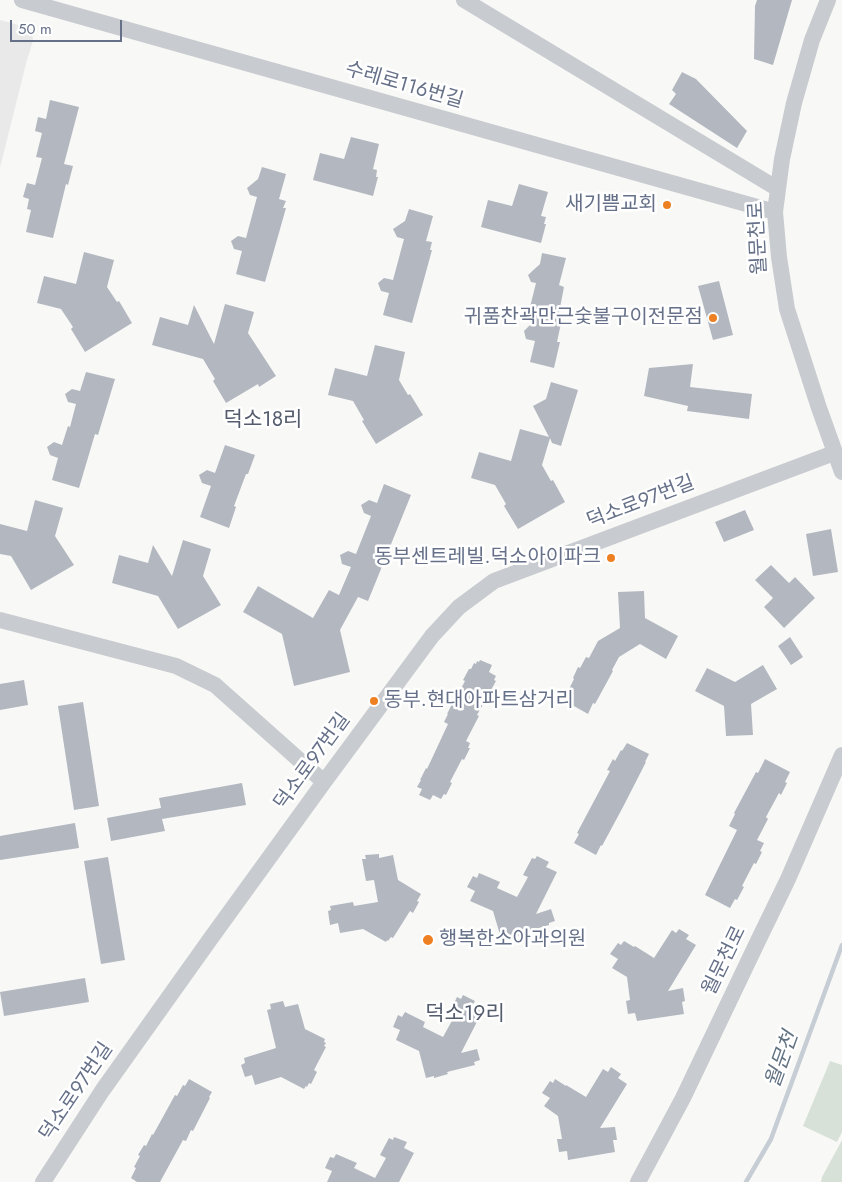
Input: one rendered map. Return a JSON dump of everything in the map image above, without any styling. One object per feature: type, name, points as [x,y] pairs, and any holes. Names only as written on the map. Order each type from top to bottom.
[{"type":"street","name":"수레로116번길","points":[[22,0],[775,212]]},
{"type":"street","points":[[464,0],[778,189]]},
{"type":"street","name":"월문천로","points":[[828,0],[812,40],[794,103],[782,159],[775,212],[778,258],[787,309],[834,453],[842,472]]},
{"type":"street","name":"덕소로97번길","points":[[43,1182],[102,1091],[324,782],[432,636],[459,608],[494,581],[834,453]]},
{"type":"street","points":[[0,620],[176,666],[215,685],[324,782]]},
{"type":"street","name":"월문천로","points":[[638,1182],[683,1098],[788,879],[842,755]]},
{"type":"shaded area","points":[[0,20],[32,29],[33,41],[0,168]]},
{"type":"shaded area","points":[[830,1061],[842,1065],[842,1132],[837,1142],[803,1126]]},
{"type":"shaded area","points":[[842,1140],[842,1182],[821,1182],[822,1177]]},
{"type":"building","points":[[757,0],[792,0],[773,65],[754,59],[755,6]]},
{"type":"building","points":[[682,72],[696,79],[747,131],[737,148],[669,104],[676,94],[672,90]]},
{"type":"building","points":[[50,100],[79,107],[64,164],[73,166],[68,185],[66,184],[53,238],[26,232],[31,210],[27,209],[29,199],[23,197],[27,183],[35,185],[42,158],[36,157],[42,133],[35,131],[38,117],[46,119]]},
{"type":"building","points":[[351,137],[379,144],[373,169],[377,170],[376,177],[378,177],[373,196],[313,180],[320,153],[344,159]]},
{"type":"building","points":[[262,167],[286,174],[279,199],[286,201],[283,208],[286,208],[265,282],[236,274],[242,251],[234,249],[231,241],[238,236],[246,238],[257,197],[250,195],[247,188],[258,179]]},
{"type":"building","points":[[519,184],[548,192],[541,216],[546,217],[544,224],[546,224],[541,243],[481,227],[488,200],[512,206]]},
{"type":"building","points":[[409,209],[433,216],[426,241],[432,242],[430,250],[432,250],[412,323],[383,315],[389,293],[381,291],[378,283],[384,278],[393,280],[404,239],[397,237],[393,229],[405,221]]},
{"type":"building","points":[[84,252],[114,260],[107,287],[117,302],[119,301],[132,323],[85,352],[71,329],[73,327],[61,309],[37,303],[44,276],[76,284]]},
{"type":"building","points":[[542,253],[566,258],[559,285],[564,287],[559,313],[563,314],[557,342],[560,342],[554,368],[530,362],[535,341],[526,339],[524,331],[532,323],[536,309],[530,307],[536,283],[531,282],[528,275],[540,264]]},
{"type":"building","points":[[719,281],[733,335],[713,340],[698,286]]},
{"type":"building","points":[[225,304],[254,312],[248,333],[276,376],[259,387],[258,384],[226,403],[203,359],[152,345],[160,317],[188,325],[194,305],[214,344]]},
{"type":"building","points":[[375,345],[405,352],[399,380],[423,415],[376,444],[353,401],[328,395],[335,368],[367,376]]},
{"type":"building","points":[[693,364],[690,387],[752,394],[749,419],[687,411],[688,406],[644,396],[649,368]]},
{"type":"building","points":[[86,372],[115,379],[98,435],[95,434],[79,488],[52,480],[58,458],[50,455],[47,447],[54,442],[62,445],[68,426],[70,427],[76,404],[68,402],[65,394],[72,389],[80,391]]},
{"type":"building","points":[[551,382],[578,390],[561,446],[552,443],[550,438],[542,465],[565,502],[518,529],[504,506],[506,504],[495,485],[471,478],[479,452],[511,461],[520,429],[549,437],[533,406],[546,399]]},
{"type":"building","points":[[225,445],[255,455],[234,506],[236,507],[229,528],[200,517],[211,486],[202,483],[199,475],[207,470],[215,473]]},
{"type":"building","points":[[384,484],[411,495],[368,601],[358,597],[340,630],[350,672],[294,686],[282,634],[243,612],[258,586],[313,618],[329,590],[339,595],[351,567],[342,564],[340,555],[348,551],[356,554],[371,516],[364,513],[361,505],[369,500],[377,503]]},
{"type":"building","points":[[35,500],[63,508],[55,536],[74,565],[31,590],[11,556],[0,554],[0,524],[27,531]]},
{"type":"building","points":[[745,510],[754,530],[724,542],[715,522]]},
{"type":"building","points":[[831,529],[838,572],[813,576],[806,534]]},
{"type":"building","points":[[183,540],[211,549],[203,576],[221,605],[178,629],[158,596],[112,583],[119,555],[148,563],[153,545],[172,576]]},
{"type":"building","points":[[771,565],[789,583],[795,577],[815,598],[784,628],[764,607],[773,598],[755,580]]},
{"type":"building","points":[[644,591],[645,618],[678,636],[666,659],[640,644],[619,657],[588,714],[565,701],[571,690],[569,689],[578,667],[580,668],[586,657],[589,658],[598,641],[620,628],[618,592]]},
{"type":"building","points":[[790,637],[803,657],[791,665],[778,646]]},
{"type":"building","points":[[480,660],[492,665],[489,672],[496,676],[494,680],[496,681],[477,715],[479,716],[466,741],[470,743],[468,748],[470,748],[450,782],[452,783],[446,795],[444,794],[441,799],[433,795],[430,800],[419,795],[422,789],[417,787],[448,724],[444,722],[465,681],[463,680],[474,663],[476,664]]},
{"type":"building","points":[[763,665],[777,689],[751,704],[753,735],[726,736],[724,706],[695,691],[707,668],[735,682]]},
{"type":"building","points":[[24,680],[28,705],[0,710],[0,684]]},
{"type":"building","points":[[83,702],[99,806],[74,810],[58,706]]},
{"type":"building","points":[[627,743],[649,754],[623,807],[596,855],[574,843],[579,834],[577,833],[610,771],[607,770],[613,759],[615,761]]},
{"type":"building","points":[[765,759],[790,772],[785,782],[787,783],[781,795],[779,793],[766,817],[768,819],[757,840],[764,843],[760,851],[762,852],[742,886],[744,887],[737,900],[735,899],[730,908],[705,895],[737,830],[729,826],[734,813]]},
{"type":"building","points":[[242,783],[246,805],[162,819],[165,831],[111,841],[107,818],[161,808],[159,798]]},
{"type":"building","points":[[75,823],[79,848],[0,860],[0,836]]},
{"type":"building","points":[[379,854],[379,858],[393,855],[398,880],[421,894],[413,913],[410,911],[393,938],[391,937],[386,942],[363,929],[340,933],[338,923],[330,925],[328,911],[331,910],[330,906],[353,902],[354,906],[378,902],[374,880],[366,881],[362,859],[366,859],[365,855]]},
{"type":"building","points":[[537,856],[549,862],[546,867],[557,872],[536,914],[551,909],[555,921],[549,923],[549,925],[522,933],[522,935],[501,938],[493,911],[470,901],[475,891],[467,887],[473,876],[477,878],[479,873],[500,882],[497,888],[517,897],[528,877],[523,875],[532,858],[535,859]]},
{"type":"building","points":[[108,857],[125,960],[101,964],[84,861]]},
{"type":"building","points":[[679,929],[689,935],[686,939],[696,945],[668,991],[683,988],[685,1001],[682,1002],[684,1014],[637,1021],[635,1013],[628,1014],[626,1001],[630,1000],[627,977],[612,968],[618,959],[610,954],[618,943],[621,945],[624,941],[654,958],[672,930],[676,933]]},
{"type":"building","points":[[85,978],[89,1002],[4,1016],[0,992]]},
{"type":"building","points":[[463,995],[475,1001],[472,1006],[482,1012],[461,1053],[477,1049],[480,1060],[474,1062],[475,1065],[447,1072],[448,1074],[426,1078],[419,1051],[396,1040],[400,1030],[393,1027],[398,1015],[402,1017],[405,1012],[425,1022],[423,1027],[443,1037],[454,1017],[449,1014],[457,997],[461,999]]},
{"type":"building","points":[[283,1001],[285,1007],[298,1004],[305,1029],[325,1039],[324,1042],[326,1043],[324,1046],[326,1047],[314,1070],[317,1072],[311,1084],[309,1083],[304,1089],[281,1077],[255,1085],[252,1075],[245,1077],[241,1065],[245,1063],[244,1058],[276,1048],[267,1010],[271,1009],[270,1004]]},
{"type":"building","points":[[611,1067],[621,1074],[618,1078],[627,1084],[600,1128],[615,1127],[617,1140],[613,1140],[615,1152],[568,1160],[567,1151],[559,1152],[557,1139],[562,1139],[558,1116],[544,1106],[550,1098],[542,1093],[550,1081],[553,1083],[555,1079],[586,1097],[603,1069],[608,1072]]},
{"type":"building","points":[[189,1079],[212,1092],[210,1098],[193,1131],[191,1130],[186,1141],[183,1140],[160,1182],[137,1182],[131,1178],[140,1156],[138,1155],[153,1135],[175,1095],[177,1096]]},
{"type":"building","points":[[394,1137],[407,1142],[404,1148],[414,1153],[399,1182],[327,1182],[332,1171],[325,1168],[330,1157],[334,1158],[336,1154],[357,1163],[354,1168],[375,1178],[386,1158],[380,1155],[389,1138],[393,1140]]},
{"type":"waterway","name":"월문천","points":[[746,1182],[771,1139],[842,945]]},
{"type":"place","name":"새기쁨교회","points":[[667,205]]},
{"type":"place","name":"귀품찬곽만근숯불구이전문점","points":[[713,318]]},
{"type":"place","name":"동부센트레빌.덕소아이파크","points":[[611,558]]},
{"type":"place","name":"동부.현대아파트삼거리","points":[[374,701]]},
{"type":"place","name":"행복한소아과의원","points":[[428,940]]},
{"type":"district","name":"덕소18리","points":[[263,421]]},
{"type":"district","name":"덕소19리","points":[[465,1015]]}]
